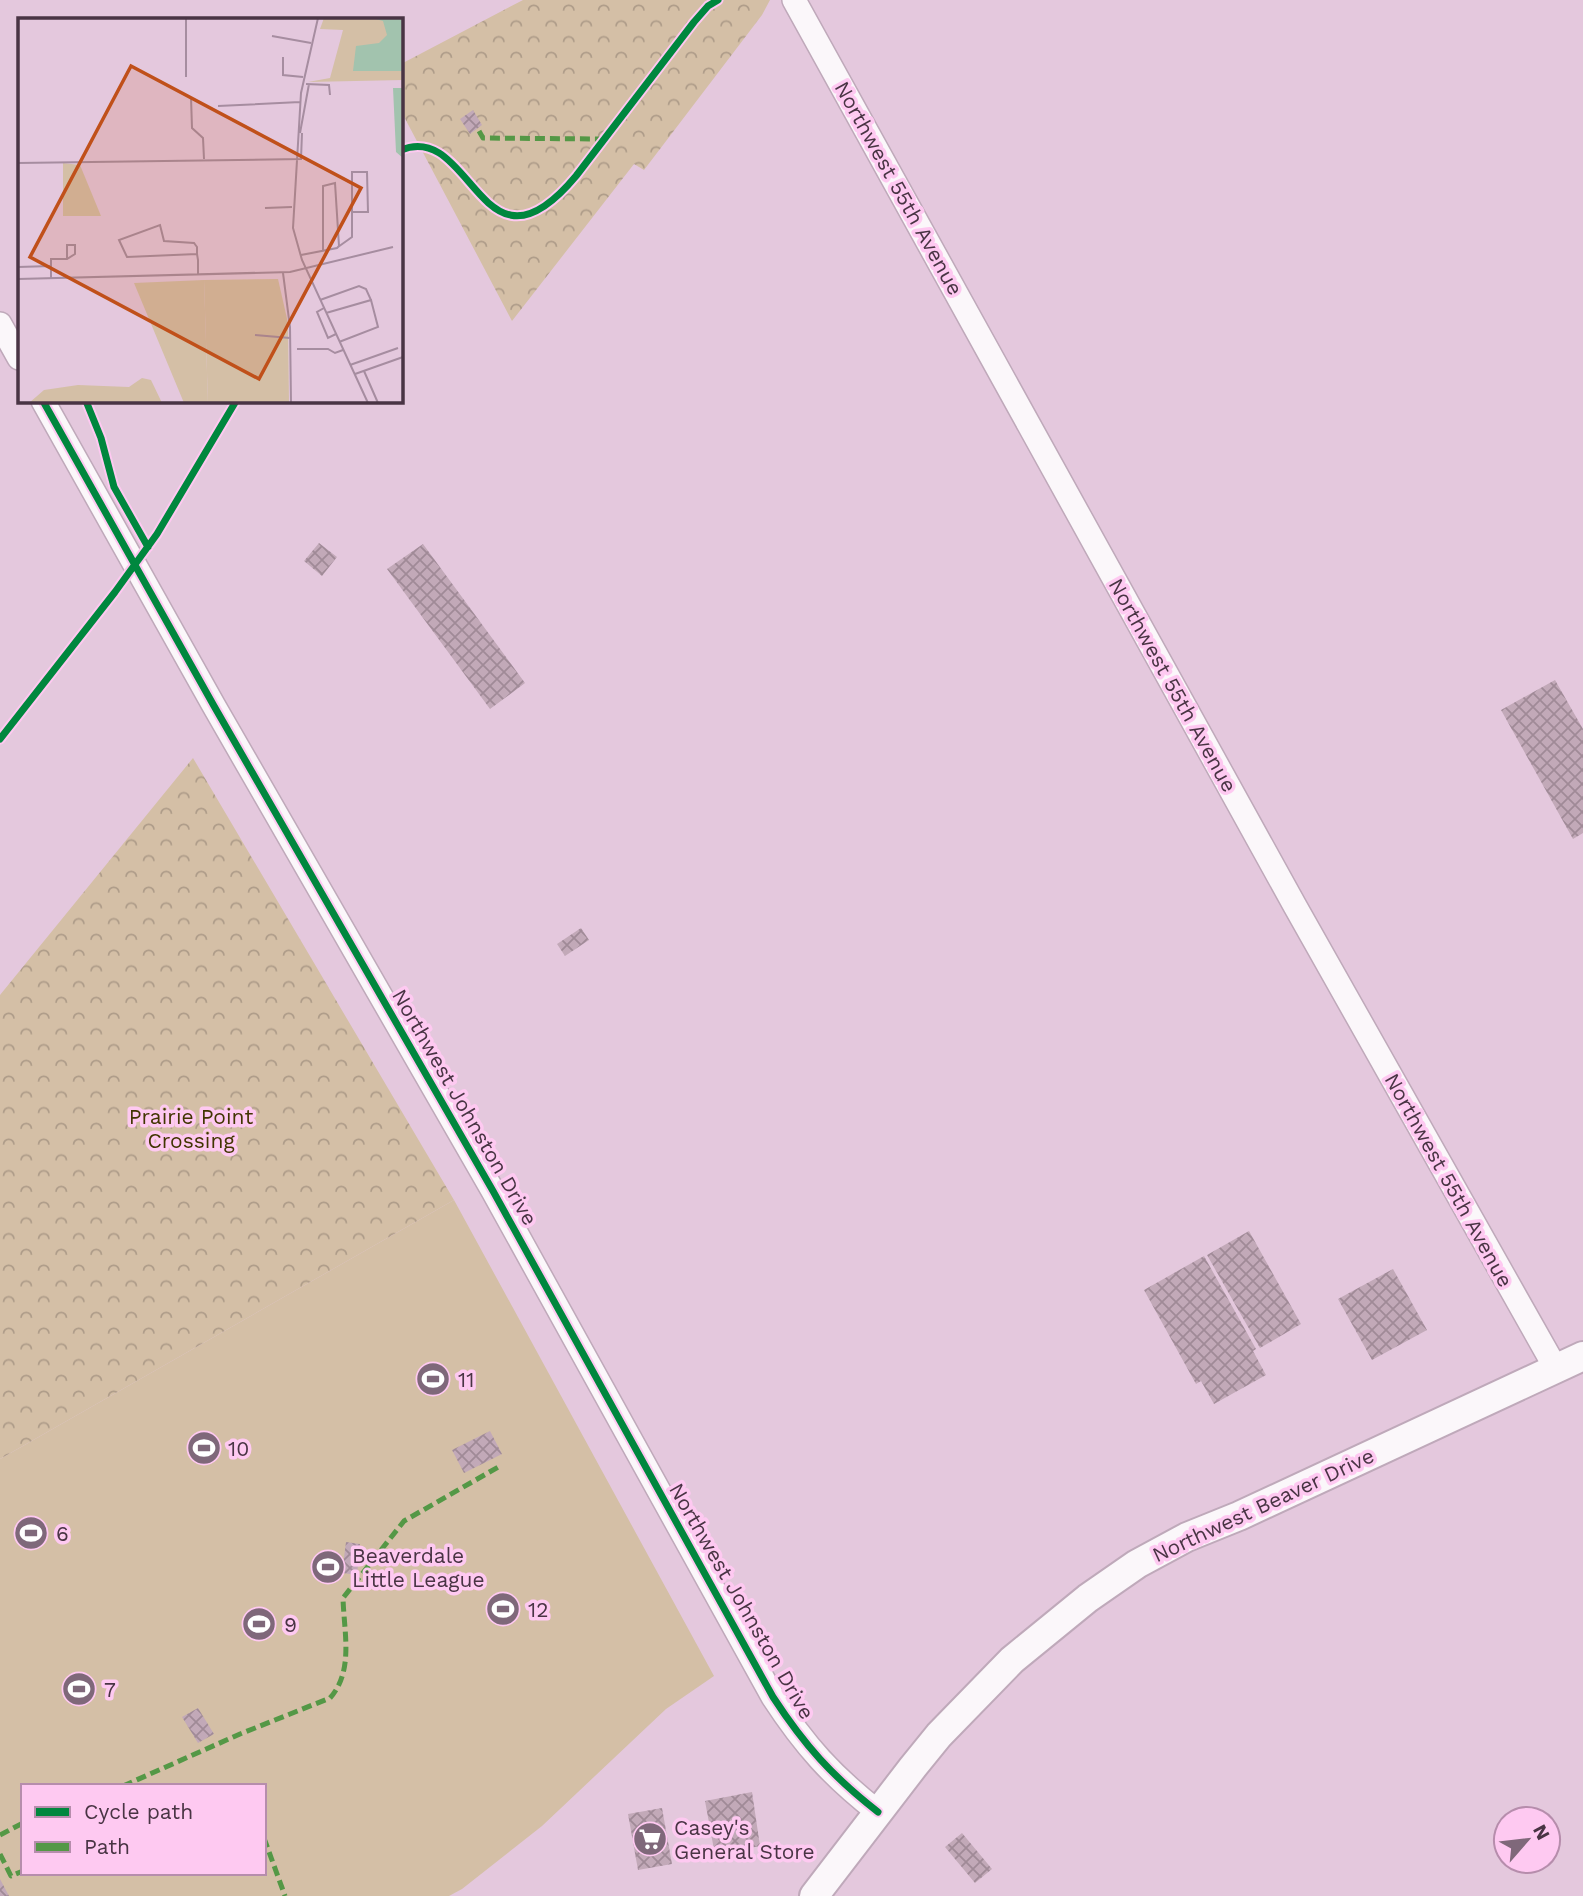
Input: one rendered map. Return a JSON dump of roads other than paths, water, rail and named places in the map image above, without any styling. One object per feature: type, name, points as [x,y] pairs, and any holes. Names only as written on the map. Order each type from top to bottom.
[{"type":"main road","name":"Northwest Beaver Drive","points":[[814,1896],[939,1735],[1012,1660],[1088,1598],[1138,1564],[1187,1537],[1239,1516],[1583,1356]]},
{"type":"street","name":"Northwest 55th Avenue","points":[[794,0],[1289,894],[1555,1367]]},
{"type":"street","points":[[0,324],[18,356]]},
{"type":"street","name":"Northwest Johnston Drive","points":[[44,402],[214,706],[493,1191],[774,1697],[795,1731],[819,1760],[846,1787],[878,1812]]},
{"type":"place","name":"11","points":[[433,1379]]},
{"type":"place","name":"10","points":[[204,1448]]},
{"type":"place","name":"6","points":[[31,1533]]},
{"type":"place","name":"Beaverdale Little League","points":[[328,1567]]},
{"type":"place","name":"12","points":[[503,1609]]},
{"type":"place","name":"9","points":[[259,1624]]},
{"type":"place","name":"7","points":[[79,1689]]},
{"type":"place","name":"Casey's General Store","points":[[650,1839]]},
{"type":"park label","name":"Prairie Point Crossing","points":[[191,1128]]}]
